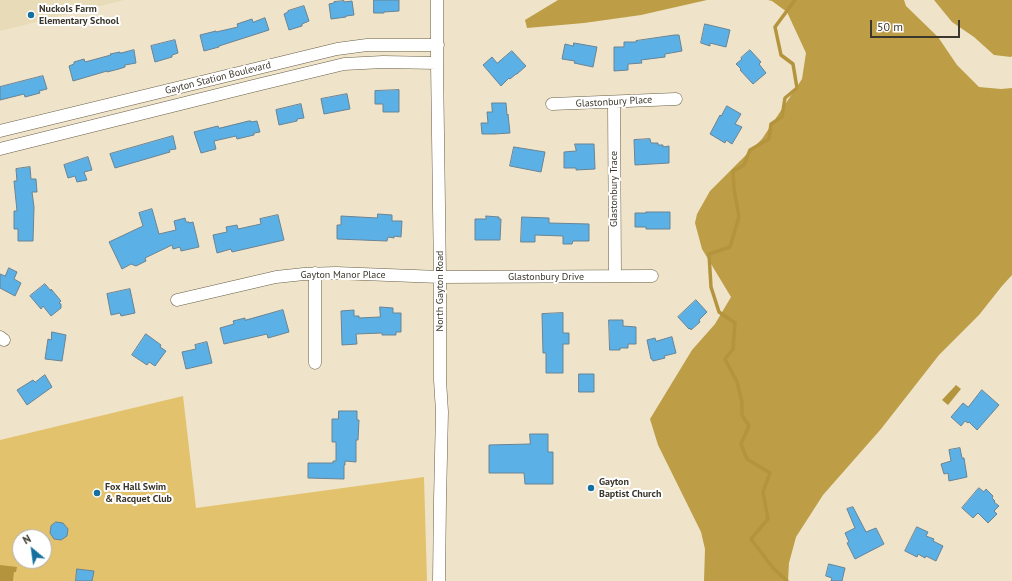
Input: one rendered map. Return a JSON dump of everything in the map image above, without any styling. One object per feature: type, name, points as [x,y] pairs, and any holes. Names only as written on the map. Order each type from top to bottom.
[{"type":"street","name":"North Gayton Road","points":[[438,0],[437,63],[440,380],[442,415],[440,581]]},
{"type":"street","name":"Gayton Station Boulevard","points":[[0,130],[337,49],[367,45],[438,45]]},
{"type":"street","name":"Gayton Station Boulevard","points":[[0,148],[344,64],[361,62],[437,63]]},
{"type":"street","name":"Glastonbury Place","points":[[552,104],[676,99]]},
{"type":"street","name":"Glastonbury Trace","points":[[614,102],[615,276]]},
{"type":"street","name":"Gayton Manor Place","points":[[177,300],[276,277],[304,274],[336,273],[440,277]]},
{"type":"street","points":[[315,274],[315,363]]},
{"type":"street","name":"Glastonbury Drive","points":[[440,277],[652,276]]},
{"type":"shaded area","name":"Nuckols Farm Elementary School","points":[[0,0],[124,0],[0,31]]},
{"type":"shaded area","points":[[558,0],[707,0],[641,15],[584,23],[527,28],[525,20]]},
{"type":"shaded area","points":[[768,0],[904,0],[906,6],[938,37],[957,65],[979,87],[1001,89],[1012,88],[1012,275],[979,315],[939,355],[881,429],[823,495],[796,537],[789,563],[788,581],[704,581],[705,549],[701,532],[658,445],[650,419],[692,350],[715,324],[731,297],[702,249],[695,223],[697,214],[710,191],[762,139],[802,79],[806,53],[787,12],[772,1]]},
{"type":"shaded area","points":[[934,0],[1012,0],[1012,56],[994,55],[974,37],[952,22]]},
{"type":"shaded area","points":[[956,385],[961,389],[948,405],[942,400]]},
{"type":"shaded area","name":"Fox Hall Swim & Racquet Club","points":[[183,396],[196,508],[424,477],[427,581],[0,581],[0,440]]},
{"type":"shaded area","points":[[0,565],[12,566],[12,569],[17,569],[16,572],[14,572],[13,581],[0,581]]},
{"type":"building","points":[[374,0],[399,0],[399,11],[374,13]]},
{"type":"building","points":[[352,1],[354,15],[331,19],[329,4]]},
{"type":"building","points":[[304,6],[309,21],[302,24],[302,26],[289,30],[284,14],[288,11]]},
{"type":"building","points":[[265,18],[269,30],[204,51],[200,35],[238,27],[237,24],[252,19],[253,22]]},
{"type":"building","points":[[705,24],[730,30],[726,47],[710,43],[710,46],[701,43]]},
{"type":"building","points":[[679,35],[682,51],[665,54],[665,57],[641,60],[642,63],[628,64],[628,70],[614,71],[614,47],[624,47],[624,42],[636,42]]},
{"type":"building","points":[[175,40],[178,53],[172,55],[172,57],[155,62],[151,46]]},
{"type":"building","points":[[574,43],[597,47],[593,67],[574,63],[575,61],[562,59],[565,44],[573,46]]},
{"type":"building","points":[[134,50],[136,63],[73,81],[69,66],[74,64],[74,62],[84,59],[85,62],[111,55],[110,54]]},
{"type":"building","points":[[750,50],[761,62],[759,64],[766,73],[753,84],[736,64]]},
{"type":"building","points":[[512,51],[526,66],[510,79],[509,78],[501,86],[483,65],[492,57],[497,63]]},
{"type":"building","points":[[43,76],[47,89],[39,91],[40,93],[25,97],[24,94],[0,100],[0,87]]},
{"type":"building","points":[[399,90],[399,112],[383,112],[383,104],[375,104],[375,91]]},
{"type":"building","points":[[347,94],[350,109],[324,114],[321,99]]},
{"type":"building","points":[[492,103],[506,103],[510,133],[482,134],[481,123],[488,123],[487,112],[492,112]]},
{"type":"building","points":[[301,104],[304,118],[279,125],[276,110]]},
{"type":"building","points":[[727,106],[741,114],[735,124],[742,127],[732,144],[726,140],[725,143],[710,134],[720,115],[721,116]]},
{"type":"building","points":[[249,121],[257,121],[260,132],[237,139],[236,136],[214,141],[216,149],[201,153],[194,132]]},
{"type":"building","points":[[173,136],[176,149],[115,168],[110,154]]},
{"type":"building","points":[[650,139],[651,143],[658,143],[658,145],[663,145],[663,147],[669,146],[669,163],[635,165],[634,140]]},
{"type":"building","points":[[575,144],[594,144],[595,169],[576,170],[576,168],[564,168],[564,152],[576,151]]},
{"type":"building","points":[[514,147],[545,152],[541,172],[510,166]]},
{"type":"building","points":[[88,157],[92,170],[84,172],[87,180],[77,182],[75,176],[68,178],[64,165]]},
{"type":"building","points":[[30,167],[31,179],[36,179],[37,192],[32,192],[34,207],[33,241],[18,241],[18,229],[14,229],[14,211],[17,211],[14,181],[17,181],[16,169]]},
{"type":"building","points":[[152,209],[159,234],[176,230],[174,221],[185,218],[186,222],[193,222],[199,247],[181,251],[180,247],[173,249],[172,245],[145,258],[146,261],[136,266],[131,264],[122,269],[109,242],[143,226],[139,213]]},
{"type":"building","points":[[670,212],[670,229],[646,229],[646,227],[635,227],[635,213]]},
{"type":"building","points":[[378,214],[392,215],[392,221],[402,221],[401,237],[388,237],[387,241],[337,239],[337,225],[341,225],[341,216],[377,218]]},
{"type":"building","points":[[278,215],[284,240],[232,252],[231,249],[217,253],[213,235],[227,232],[226,227],[237,225],[238,229],[261,224],[260,219]]},
{"type":"building","points":[[486,216],[499,217],[499,219],[501,219],[500,240],[475,240],[475,219],[486,219]]},
{"type":"building","points":[[522,217],[549,218],[549,223],[589,224],[589,241],[573,241],[572,244],[563,244],[563,236],[535,235],[535,242],[521,242]]},
{"type":"building","points":[[9,268],[17,272],[14,279],[21,283],[15,296],[0,288],[0,274],[5,276]]},
{"type":"building","points":[[45,284],[61,301],[59,303],[61,304],[61,308],[51,316],[43,306],[41,309],[30,296]]},
{"type":"building","points":[[130,289],[135,313],[121,316],[120,313],[111,315],[107,294]]},
{"type":"building","points":[[696,300],[707,312],[699,320],[700,322],[691,330],[678,317]]},
{"type":"building","points":[[380,307],[393,308],[393,313],[401,313],[401,332],[396,332],[396,335],[382,335],[382,333],[356,334],[357,344],[342,345],[341,311],[354,310],[354,316],[359,316],[359,318],[380,317]]},
{"type":"building","points":[[283,310],[289,332],[268,338],[267,334],[224,344],[220,328],[234,324],[233,321],[245,318],[245,320]]},
{"type":"building","points":[[563,313],[563,333],[569,333],[569,344],[563,344],[563,373],[546,373],[546,353],[543,353],[542,314]]},
{"type":"building","points":[[609,320],[623,320],[623,326],[636,327],[636,344],[628,344],[628,348],[620,348],[620,350],[610,350]]},
{"type":"building","points":[[52,332],[66,335],[62,361],[45,359],[48,339],[51,340]]},
{"type":"building","points":[[146,334],[161,345],[160,347],[166,351],[155,366],[149,362],[147,365],[132,355]]},
{"type":"building","points":[[672,337],[676,353],[653,361],[651,359],[647,340],[655,338],[656,341]]},
{"type":"building","points":[[207,342],[212,363],[186,369],[182,352],[196,349],[195,345]]},
{"type":"building","points":[[579,374],[594,374],[594,392],[579,392]]},
{"type":"building","points":[[45,375],[52,387],[27,405],[17,390],[33,380],[35,382]]},
{"type":"building","points":[[982,390],[999,405],[977,430],[969,422],[968,423],[965,421],[961,426],[951,417],[963,403],[968,407]]},
{"type":"building","points":[[339,411],[357,411],[357,420],[359,420],[358,440],[356,440],[356,462],[345,461],[344,479],[308,478],[308,463],[333,463],[333,461],[336,461],[336,442],[332,442],[332,419],[338,419]]},
{"type":"building","points":[[530,434],[548,434],[548,452],[553,452],[553,484],[525,484],[524,473],[489,473],[489,445],[530,444]]},
{"type":"building","points":[[960,448],[962,458],[964,458],[967,477],[949,481],[948,473],[944,474],[941,464],[951,461],[949,450]]},
{"type":"building","points":[[979,488],[984,492],[986,489],[993,496],[992,498],[995,501],[994,502],[999,506],[994,511],[997,514],[988,523],[978,513],[973,518],[962,508]]},
{"type":"building","points":[[853,507],[866,532],[876,528],[884,544],[855,559],[847,543],[849,542],[845,533],[855,528],[847,509]]},
{"type":"building","points":[[56,522],[63,523],[68,529],[67,536],[61,540],[54,539],[52,536],[51,526]]},
{"type":"building","points":[[917,527],[928,532],[926,536],[934,539],[933,541],[943,546],[936,561],[918,554],[917,557],[905,551]]},
{"type":"building","points":[[829,564],[845,568],[842,581],[831,581],[832,578],[826,576]]},
{"type":"building","points":[[77,569],[94,571],[92,581],[76,581]]},
{"type":"waterway","points":[[787,581],[773,568],[751,539],[768,519],[763,492],[770,473],[747,459],[741,444],[749,426],[742,415],[742,402],[737,382],[725,359],[733,349],[735,323],[719,312],[711,287],[709,254],[730,247],[739,217],[734,189],[733,171],[744,165],[750,150],[769,139],[771,124],[782,117],[785,98],[797,88],[793,64],[781,55],[775,27],[795,0]]},
{"type":"place","name":"Nuckols Farm Elementary School","points":[[31,15]]},
{"type":"place","name":"Gayton Baptist Church","points":[[591,488]]},
{"type":"place","name":"Fox Hall Swim & Racquet Club","points":[[97,493]]}]
